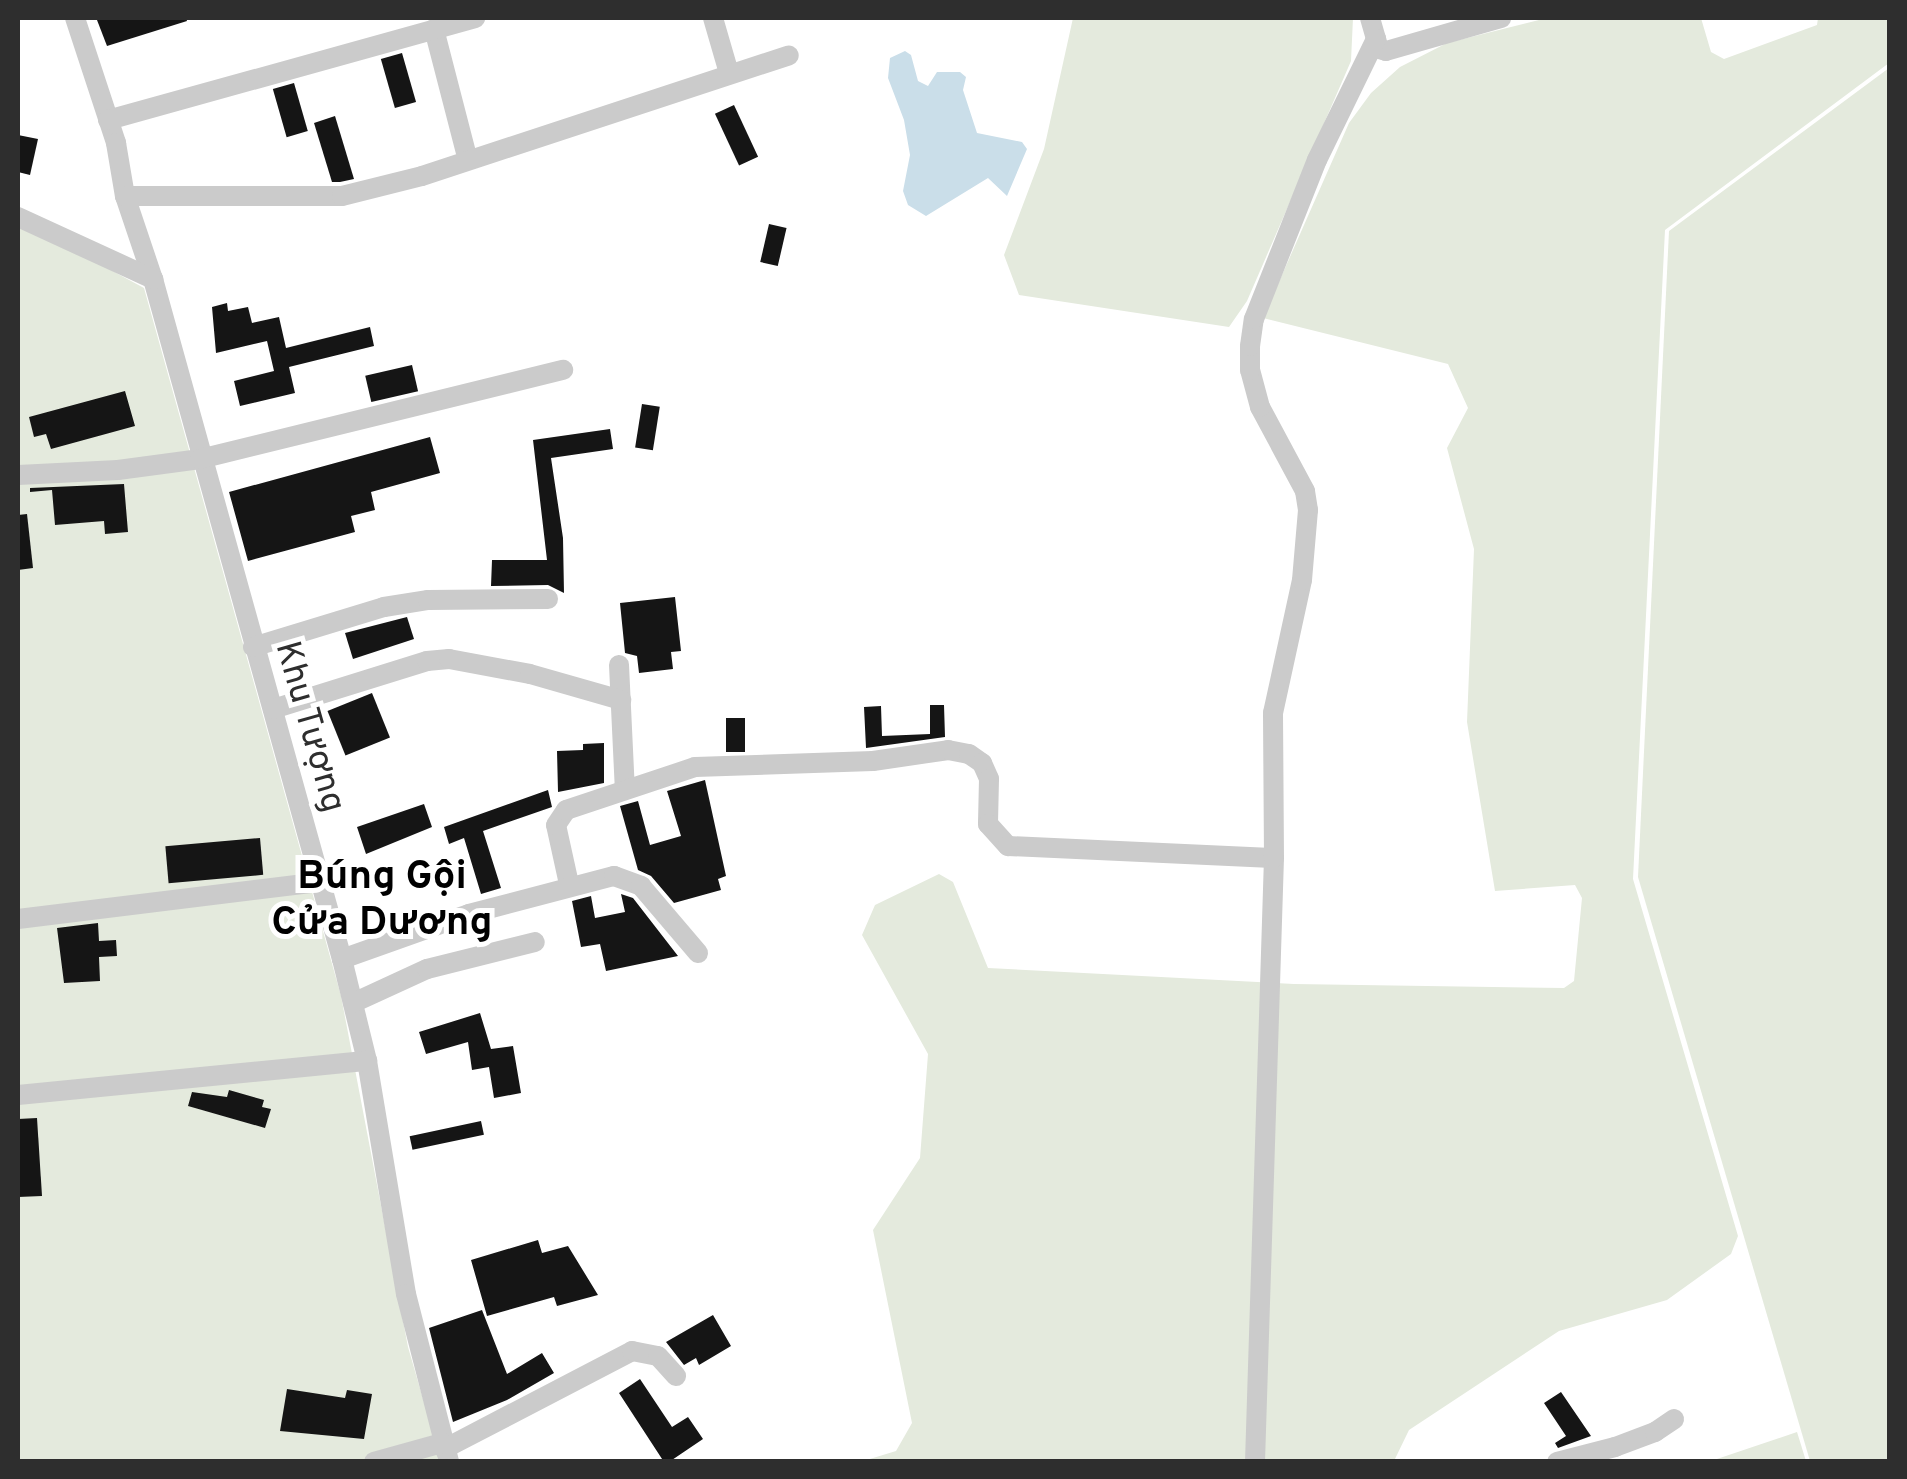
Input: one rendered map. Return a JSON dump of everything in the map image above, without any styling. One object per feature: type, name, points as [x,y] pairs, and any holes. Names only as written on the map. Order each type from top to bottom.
[{"type":"street","name":"Khu Tượng","points":[[75,18],[108,120],[125,196],[152,279],[342,959],[367,1062],[406,1294],[445,1451]]},
{"type":"street","points":[[108,120],[475,18]]},
{"type":"street","points":[[713,18],[728,73]]},
{"type":"street","points":[[1370,18],[1379,49],[1386,51],[1501,18]]},
{"type":"street","points":[[434,29],[468,160]]},
{"type":"street","points":[[1255,1462],[1274,858],[1273,713],[1298,599],[1308,510],[1305,490],[1260,407],[1250,370],[1250,346],[1254,318],[1317,160],[1376,39]]},
{"type":"street","points":[[125,196],[342,196],[468,160],[789,54]]},
{"type":"street","points":[[18,217],[152,279]]},
{"type":"street","points":[[18,474],[118,470],[200,460],[563,370]]},
{"type":"street","points":[[253,647],[413,602],[548,599]]},
{"type":"street","points":[[272,709],[427,661],[449,659],[530,674],[621,700]]},
{"type":"street","points":[[619,665],[625,790]]},
{"type":"street","points":[[569,884],[558,816],[625,790],[695,767],[873,761],[958,751],[977,759],[987,772],[988,824],[1008,846],[1274,858]]},
{"type":"street","points":[[342,959],[569,884],[627,877],[642,886],[698,953]]},
{"type":"street","points":[[18,918],[319,882]]},
{"type":"street","points":[[352,1003],[427,969],[535,942]]},
{"type":"street","points":[[18,1095],[367,1062]]},
{"type":"street","points":[[374,1462],[445,1451],[632,1351],[658,1356],[676,1376]]},
{"type":"street","points":[[1558,1462],[1655,1432],[1674,1419]]},
{"type":"shaded area","points":[[1073,18],[1353,18],[1351,61],[1247,301],[1229,327],[1019,295],[1004,255],[1044,149]]},
{"type":"shaded area","points":[[1547,18],[1701,18],[1711,52],[1724,59],[1817,25],[1818,18],[1889,18],[1889,63],[1665,230],[1633,879],[1738,1236],[1731,1254],[1667,1300],[1559,1331],[1409,1430],[1394,1461],[860,1462],[896,1451],[912,1423],[873,1230],[920,1158],[928,1054],[862,935],[875,905],[939,874],[953,882],[988,968],[1294,984],[1564,988],[1574,981],[1582,898],[1575,885],[1495,891],[1467,722],[1474,549],[1447,448],[1468,408],[1448,364],[1263,318],[1349,123],[1371,93],[1400,67],[1447,43]]},
{"type":"shaded area","points":[[1889,68],[1889,1461],[1810,1461],[1638,877],[1669,231]]},
{"type":"shaded area","points":[[18,220],[144,288],[341,996],[408,1347],[441,1461],[18,1461]]},
{"type":"shaded area","points":[[1797,1432],[1806,1461],[1711,1461]]},
{"type":"water","points":[[905,51],[911,55],[918,81],[928,86],[937,72],[960,72],[966,77],[963,90],[977,133],[1022,142],[1027,149],[1007,196],[988,178],[926,216],[908,205],[903,191],[910,155],[904,120],[888,78],[890,58]]},
{"type":"building","points":[[97,20],[187,21],[107,46]]},
{"type":"building","points":[[402,53],[416,102],[395,108],[381,59]]},
{"type":"building","points":[[294,83],[308,131],[287,137],[273,89]]},
{"type":"building","points":[[734,105],[758,157],[739,166],[715,114]]},
{"type":"building","points":[[335,116],[354,179],[340,182],[332,182],[314,123]]},
{"type":"building","points":[[18,135],[38,139],[30,175],[18,172]]},
{"type":"building","points":[[769,224],[787,228],[778,266],[760,262]]},
{"type":"building","points":[[227,303],[228,311],[248,307],[252,323],[279,317],[286,348],[370,327],[374,346],[289,367],[295,393],[240,406],[234,381],[274,371],[267,341],[216,353],[212,307]]},
{"type":"building","points":[[412,365],[418,391],[371,402],[365,376]]},
{"type":"building","points":[[125,391],[135,426],[51,449],[46,434],[34,437],[29,417]]},
{"type":"building","points":[[642,404],[660,407],[653,450],[635,447]]},
{"type":"building","points":[[610,429],[613,449],[551,458],[563,538],[564,593],[548,585],[491,586],[492,560],[547,560],[533,440]]},
{"type":"building","points":[[430,437],[440,473],[371,492],[375,510],[351,516],[355,532],[248,561],[229,492]]},
{"type":"building","points":[[124,484],[128,532],[105,534],[104,521],[55,525],[52,490],[30,492],[30,488]]},
{"type":"building","points":[[27,514],[33,568],[18,570],[18,515]]},
{"type":"building","points":[[675,597],[681,651],[671,652],[673,669],[639,673],[637,656],[625,653],[620,603]]},
{"type":"building","points":[[407,617],[414,639],[353,659],[345,633]]},
{"type":"building","points":[[372,693],[390,738],[345,755],[327,711]]},
{"type":"building","points":[[930,705],[944,705],[945,737],[866,748],[864,707],[881,706],[882,736],[930,734]]},
{"type":"building","points":[[726,718],[745,718],[745,752],[726,752]]},
{"type":"building","points":[[604,743],[604,783],[558,792],[557,751],[583,750],[583,744]]},
{"type":"building","points":[[705,780],[726,876],[718,879],[721,890],[674,903],[651,876],[638,870],[620,806],[638,801],[650,845],[681,836],[667,791]]},
{"type":"building","points":[[548,790],[552,807],[483,831],[501,888],[481,894],[464,838],[449,844],[444,827]]},
{"type":"building","points":[[424,804],[432,827],[366,854],[357,827]]},
{"type":"building","points":[[260,838],[263,875],[169,883],[165,846]]},
{"type":"building","points":[[621,894],[633,898],[678,956],[606,971],[600,944],[581,947],[572,901],[591,896],[595,918],[625,912]]},
{"type":"building","points":[[98,923],[99,941],[116,940],[117,956],[99,957],[100,981],[64,983],[57,928]]},
{"type":"building","points":[[480,1013],[491,1049],[513,1046],[521,1093],[494,1098],[489,1067],[472,1070],[468,1042],[426,1054],[419,1032]]},
{"type":"building","points":[[229,1090],[264,1100],[262,1107],[271,1109],[265,1128],[188,1106],[192,1092],[227,1097]]},
{"type":"building","points":[[37,1118],[42,1196],[18,1197],[18,1119]]},
{"type":"building","points":[[481,1121],[484,1135],[413,1150],[410,1136]]},
{"type":"building","points":[[538,1240],[542,1253],[568,1246],[598,1295],[557,1306],[554,1297],[487,1316],[471,1260]]},
{"type":"building","points":[[482,1310],[507,1374],[542,1353],[554,1373],[507,1400],[453,1422],[429,1328]]},
{"type":"building","points":[[713,1315],[731,1346],[699,1365],[696,1358],[684,1365],[666,1342]]},
{"type":"building","points":[[640,1379],[672,1427],[688,1417],[703,1439],[669,1462],[664,1462],[619,1393]]},
{"type":"building","points":[[287,1389],[345,1398],[347,1390],[372,1394],[364,1439],[280,1431]]},
{"type":"building","points":[[1561,1392],[1591,1436],[1558,1448],[1555,1443],[1566,1436],[1544,1403]]},
{"type":"district","name":"Búng Gội Cửa Dương","points":[[382,901]]}]
